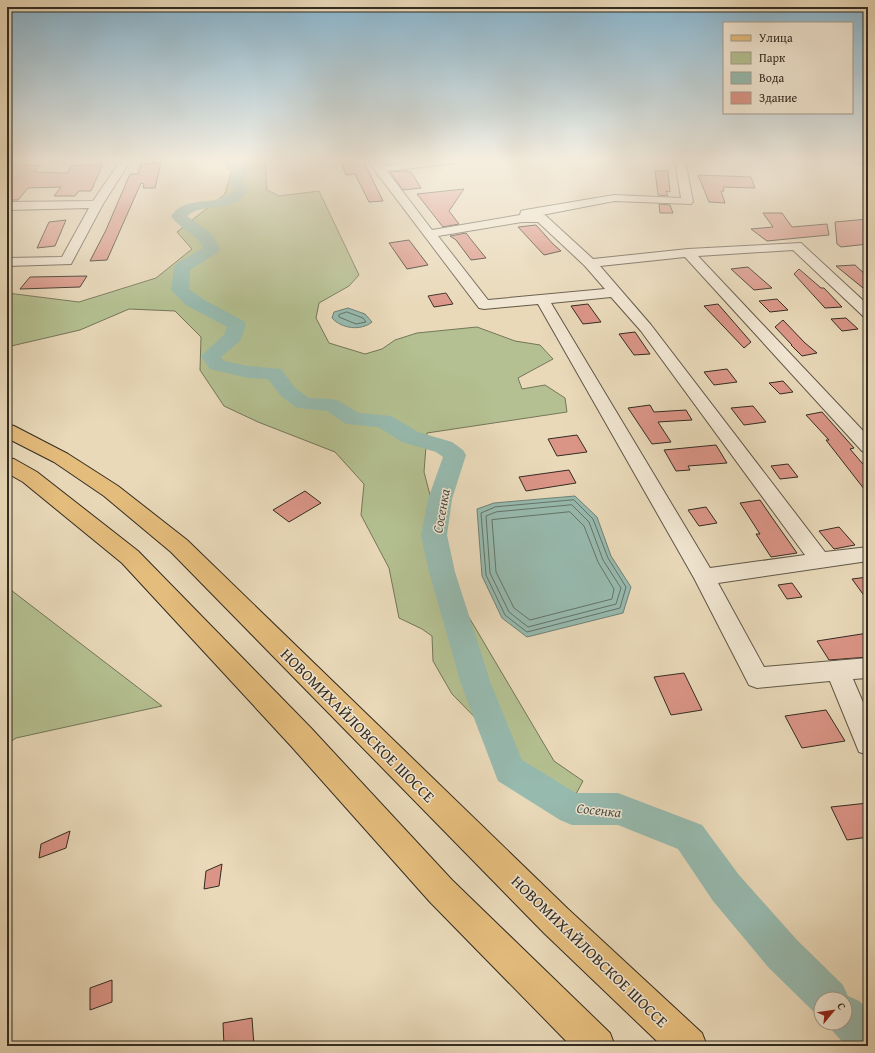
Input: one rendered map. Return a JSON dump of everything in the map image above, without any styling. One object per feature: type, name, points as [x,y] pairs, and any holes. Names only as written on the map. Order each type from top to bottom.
[{"type":"main road","name":"НОВОМИХАЙЛОВСКОЕ ШОССЕ","points":[[7,430],[61,458],[111,491],[180,546],[556,921],[689,1046]]},
{"type":"main road","points":[[7,464],[30,477],[130,556],[301,736],[441,891],[597,1046]]},
{"type":"street","points":[[7,262],[66,261],[94,209]]},
{"type":"street","points":[[411,209],[484,305],[616,292]]},
{"type":"street","points":[[515,216],[553,209]]},
{"type":"street","points":[[430,234],[522,218],[542,218],[590,263],[646,328],[820,561]]},
{"type":"street","points":[[590,263],[796,246],[868,312]]},
{"type":"street","points":[[688,254],[868,447]]},
{"type":"street","points":[[542,299],[704,577],[758,678],[838,672],[868,668]]},
{"type":"street","points":[[704,577],[868,554]]},
{"type":"street","points":[[838,672],[868,744]]},
{"type":"green space","points":[[206,209],[328,209],[359,275],[349,286],[319,303],[316,318],[329,343],[365,354],[382,349],[395,340],[417,333],[477,327],[515,341],[540,345],[553,359],[518,378],[522,389],[545,385],[565,398],[567,412],[427,433],[424,472],[457,597],[554,761],[583,781],[576,794],[553,792],[507,750],[452,694],[433,661],[432,636],[422,629],[399,618],[389,568],[361,515],[364,484],[335,452],[258,422],[224,406],[200,370],[201,337],[175,311],[129,309],[80,330],[7,347],[7,293],[79,302],[156,278],[192,249],[177,232]]},
{"type":"green space","points":[[7,587],[162,706],[16,738],[7,744]]},
{"type":"water","points":[[348,308],[365,314],[372,322],[363,327],[352,328],[341,325],[332,318],[334,312]]},
{"type":"water","points":[[575,496],[597,517],[611,556],[631,587],[623,613],[527,637],[502,618],[482,576],[477,509],[494,503]]},
{"type":"building","points":[[115,209],[129,209],[107,260],[90,261]]},
{"type":"building","points":[[429,209],[450,209],[449,211],[459,224],[443,227]]},
{"type":"building","points":[[660,209],[672,209],[673,213],[660,213]]},
{"type":"building","points":[[763,213],[782,213],[792,227],[827,224],[829,235],[767,241],[751,229],[773,227]]},
{"type":"building","points":[[868,219],[868,244],[841,247],[837,244],[835,222]]},
{"type":"building","points":[[66,220],[55,246],[37,248],[49,222]]},
{"type":"building","points":[[536,225],[561,251],[544,255],[518,227]]},
{"type":"building","points":[[466,233],[486,258],[471,260],[456,240],[450,236]]},
{"type":"building","points":[[409,240],[428,265],[407,269],[389,243]]},
{"type":"building","points":[[855,265],[868,277],[868,292],[836,266]]},
{"type":"building","points":[[748,267],[772,288],[754,290],[731,269]]},
{"type":"building","points":[[799,269],[821,288],[824,288],[842,307],[825,308],[794,274]]},
{"type":"building","points":[[87,276],[80,287],[20,289],[30,277]]},
{"type":"building","points":[[446,293],[453,304],[434,307],[428,296]]},
{"type":"building","points":[[777,299],[788,310],[770,312],[759,301]]},
{"type":"building","points":[[588,304],[601,322],[583,324],[571,306]]},
{"type":"building","points":[[718,304],[751,342],[744,348],[704,306]]},
{"type":"building","points":[[846,318],[858,329],[842,331],[831,319]]},
{"type":"building","points":[[783,320],[817,353],[802,356],[775,327]]},
{"type":"building","points":[[635,332],[650,354],[634,355],[619,334]]},
{"type":"building","points":[[727,369],[737,382],[714,385],[704,372]]},
{"type":"building","points":[[783,381],[793,392],[780,394],[769,383]]},
{"type":"building","points":[[650,405],[654,412],[686,410],[692,420],[658,422],[671,442],[652,444],[628,408]]},
{"type":"building","points":[[753,406],[766,422],[744,425],[731,408]]},
{"type":"building","points":[[822,412],[854,448],[850,449],[868,470],[868,494],[826,440],[829,440],[806,415]]},
{"type":"building","points":[[577,435],[587,452],[557,456],[548,439]]},
{"type":"building","points":[[716,445],[727,463],[688,466],[690,470],[676,471],[664,450]]},
{"type":"building","points":[[788,464],[798,477],[780,479],[771,466]]},
{"type":"building","points":[[569,470],[576,483],[526,491],[519,477]]},
{"type":"building","points":[[305,491],[321,503],[289,522],[273,510]]},
{"type":"building","points":[[760,500],[797,553],[771,557],[756,534],[760,534],[740,503]]},
{"type":"building","points":[[706,507],[717,523],[699,526],[688,510]]},
{"type":"building","points":[[839,527],[855,545],[834,549],[819,531]]},
{"type":"building","points":[[868,577],[868,601],[852,579]]},
{"type":"building","points":[[792,583],[802,597],[787,599],[778,585]]},
{"type":"building","points":[[868,633],[868,657],[829,660],[817,641]]},
{"type":"building","points":[[684,673],[702,710],[671,715],[654,677]]},
{"type":"building","points":[[826,710],[845,741],[802,748],[785,716]]},
{"type":"building","points":[[868,803],[868,837],[847,840],[831,807]]},
{"type":"building","points":[[70,831],[66,848],[39,858],[41,844]]},
{"type":"building","points":[[222,864],[219,886],[204,889],[206,871]]},
{"type":"building","points":[[112,980],[112,1002],[90,1010],[90,988]]},
{"type":"building","points":[[252,1018],[254,1046],[224,1046],[223,1023]]},
{"type":"waterway","name":"Сосенка","points":[[186,209],[178,216],[189,226],[206,237],[212,249],[182,268],[180,290],[193,301],[237,325],[233,337],[211,356],[217,365],[248,372],[274,373],[288,392],[304,404],[332,405],[354,419],[383,421],[410,437],[444,447],[455,455],[440,499],[434,535],[442,572],[476,684],[510,770],[572,809],[618,809],[690,837],[726,888],[783,954],[821,991]]},
{"type":"waterway","name":"Сосенка","points":[[853,1023],[868,1039]]}]
